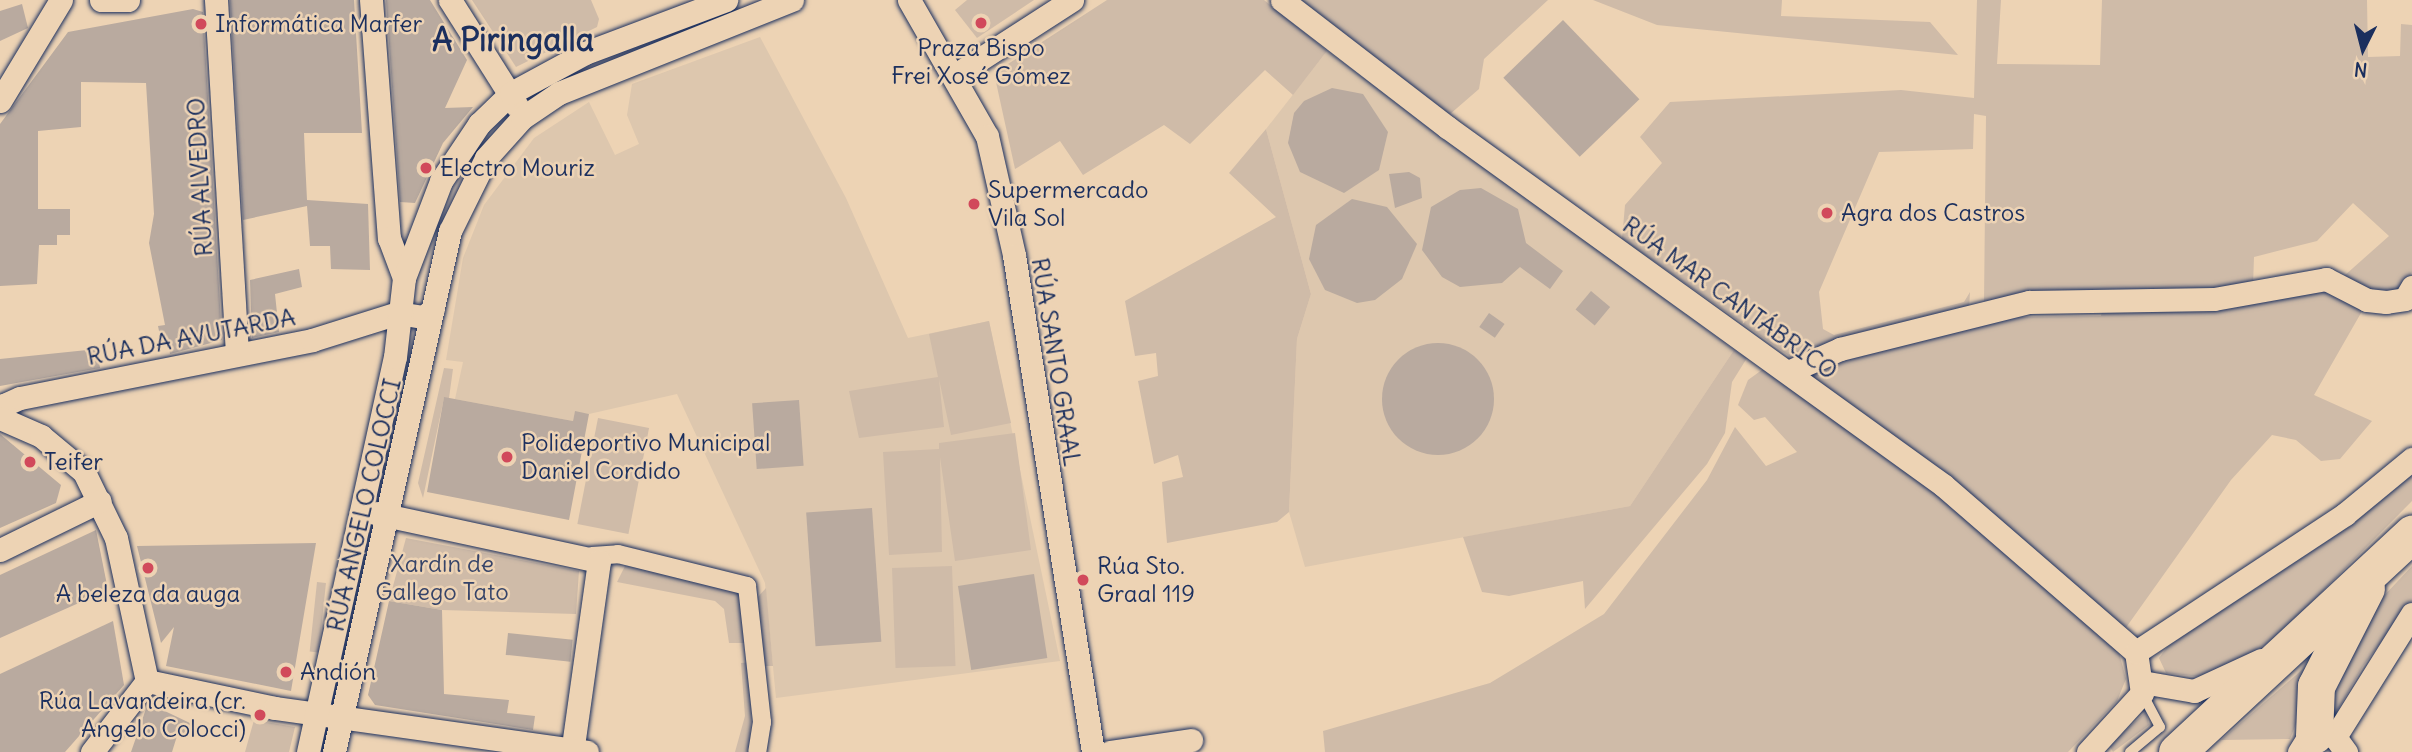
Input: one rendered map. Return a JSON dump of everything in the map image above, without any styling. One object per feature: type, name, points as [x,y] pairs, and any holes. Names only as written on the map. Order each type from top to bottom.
[{"type":"highway","points":[[2168,739],[2304,637],[2412,534]]},
{"type":"highway","points":[[2323,744],[2316,686],[2360,608],[2368,578]]},
{"type":"street","points":[[0,101],[61,0]]},
{"type":"street","points":[[101,0],[128,0]]},
{"type":"street","name":"RÚA ALVEDRO","points":[[216,0],[237,351]]},
{"type":"street","points":[[371,0],[389,238],[404,278]]},
{"type":"street","points":[[450,0],[511,93],[522,118]]},
{"type":"street","name":"RÚA ANGELO COLOCCI","points":[[309,752],[362,511],[404,278],[458,153],[511,93],[585,53],[726,0]]},
{"type":"street","name":"RÚA ANGELO COLOCCI","points":[[334,752],[389,516],[443,261],[456,211],[486,158],[522,118],[594,75],[792,0]]},
{"type":"street","name":"RÚA SANTO GRAAL","points":[[909,0],[957,74],[987,136],[1014,255],[1093,752]]},
{"type":"street","points":[[957,74],[1072,0]]},
{"type":"street","name":"RÚA MAR CANTÁBRICO","points":[[1282,0],[1943,485],[2136,652]]},
{"type":"street","points":[[585,53],[594,75]]},
{"type":"street","points":[[413,253],[429,251],[443,261]]},
{"type":"street","points":[[1788,372],[1840,349],[2029,302],[2214,299],[2326,279],[2367,300],[2410,299]]},
{"type":"street","points":[[398,313],[424,317],[433,309]]},
{"type":"street","name":"RÚA DA AVUTARDA","points":[[0,416],[4,405],[20,398],[237,351],[312,340],[398,313]]},
{"type":"street","points":[[0,416],[41,436],[84,472],[100,501],[120,551],[147,681],[92,752]]},
{"type":"street","points":[[2090,751],[2142,687],[2136,652],[2345,514],[2412,459]]},
{"type":"street","points":[[0,550],[100,501]]},
{"type":"street","points":[[362,511],[597,562],[632,557],[747,586],[762,722],[757,752]]},
{"type":"street","points":[[147,681],[492,745],[577,751],[597,562]]},
{"type":"street","points":[[2323,744],[2412,614]]},
{"type":"street","points":[[2142,687],[2194,691],[2304,637]]},
{"type":"street","points":[[1110,752],[1191,740]]},
{"type":"lane","points":[[2130,752],[2168,739],[2142,687]]},
{"type":"shaded area","points":[[760,37],[846,198],[908,338],[989,321],[1060,661],[776,698],[765,583],[677,394],[589,414],[575,412],[573,421],[455,399],[463,362],[446,360],[463,258],[484,205],[534,138],[589,102],[615,155],[639,144],[627,115],[632,84]]},
{"type":"shaded area","points":[[1327,51],[1734,350],[1630,506],[1305,567],[1289,512],[1297,339],[1311,294],[1266,129]]},
{"type":"green space","points":[[472,0],[591,0],[599,19],[597,27],[516,67]]},
{"type":"green space","name":"Praza Bispo Frei Xosé Gómez","points":[[967,0],[1034,0],[977,38],[955,10]]},
{"type":"green space","points":[[1107,0],[1264,0],[1327,51],[1293,95],[1265,70],[1190,144],[1164,125],[1083,175],[1060,141],[1015,169],[994,73]]},
{"type":"green space","points":[[1301,0],[1548,0],[1484,59],[1479,89],[1449,115]]},
{"type":"green space","points":[[1593,0],[1782,0],[1781,16],[1930,22],[1958,55],[1657,25]]},
{"type":"green space","points":[[1977,0],[2001,0],[1997,64],[2100,65],[2102,0],[2367,0],[2368,57],[2400,56],[2401,24],[2412,25],[2412,272],[2399,293],[2376,293],[2344,276],[2389,236],[2353,203],[2317,241],[2254,257],[2253,286],[1984,302],[1986,116],[1974,114],[1973,149],[1879,152],[1819,292],[1823,329],[1834,335],[1964,302],[1970,292],[1969,309],[1792,358],[1622,239],[1625,205],[1662,163],[1640,137],[1670,102],[1901,90],[1974,98]]},
{"type":"green space","points":[[1266,129],[1311,294],[1297,339],[1289,512],[1277,522],[1167,543],[1162,482],[1183,477],[1178,455],[1154,464],[1138,381],[1158,376],[1156,353],[1135,356],[1125,301],[1276,217],[1229,173]]},
{"type":"green space","points":[[2318,287],[2365,306],[2314,395],[2372,421],[2340,459],[2321,461],[2296,440],[2272,435],[2231,480],[2125,629],[1802,373],[1995,317],[2101,316],[2103,306]]},
{"type":"green space","points":[[989,321],[1011,423],[951,435],[939,379],[944,427],[859,438],[849,391],[938,377],[929,334]]},
{"type":"green space","points":[[1734,350],[1747,358],[1732,382],[1725,433],[1707,464],[1585,609],[1583,581],[1509,596],[1482,592],[1463,537],[1630,506]]},
{"type":"green space","points":[[1766,367],[1942,493],[2117,645],[2126,679],[2117,701],[2068,752],[1325,752],[1323,731],[1490,683],[1604,614],[1707,480],[1735,427],[1766,466],[1797,452],[1765,417],[1754,420],[1738,405],[1748,380]]},
{"type":"green space","points":[[444,368],[453,369],[449,398],[444,398],[423,498],[418,483]]},
{"type":"green space","points":[[598,418],[649,428],[628,534],[577,524]]},
{"type":"green space","points":[[1015,433],[1031,550],[955,561],[940,457],[942,552],[889,555],[883,452],[939,449],[939,443]]},
{"type":"green space","points":[[2412,472],[2412,501],[2275,639],[2210,678],[2166,673],[2159,658],[2168,646],[2306,553]]},
{"type":"green space","name":"Xardín de Gallego Tato","points":[[406,538],[579,571],[576,614],[442,610],[389,601]]},
{"type":"green space","points":[[626,564],[738,587],[746,601],[750,643],[729,643],[724,609],[715,601],[617,582]]},
{"type":"green space","points":[[952,566],[955,666],[896,668],[892,568]]},
{"type":"green space","points":[[2412,566],[2412,601],[2363,666],[2331,722],[2335,674],[2380,600]]},
{"type":"green space","points":[[317,582],[326,583],[319,653],[310,652]]},
{"type":"green space","points":[[766,588],[773,666],[762,666],[756,599]]},
{"type":"green space","points":[[2325,650],[2290,739],[2221,740]]},
{"type":"green space","points":[[752,662],[750,752],[735,752],[745,716],[741,663]]},
{"type":"green space","points":[[2146,712],[2149,725],[2113,752],[2109,745]]},
{"type":"green space","points":[[254,720],[295,727],[289,752],[245,752]]},
{"type":"building","points":[[230,0],[354,0],[362,133],[304,133],[307,200],[368,204],[370,270],[331,269],[330,246],[310,246],[307,206],[243,220]]},
{"type":"building","points":[[386,0],[430,0],[467,60],[445,108],[473,107],[443,143],[415,203],[400,202]]},
{"type":"building","points":[[22,4],[28,28],[0,41],[0,11]]},
{"type":"building","points":[[193,9],[203,12],[222,340],[170,354],[168,340],[161,341],[158,326],[165,325],[149,243],[154,214],[146,83],[81,82],[81,127],[38,131],[38,209],[70,209],[70,235],[57,235],[57,245],[39,245],[37,284],[0,286],[0,124],[68,32]]},
{"type":"building","points":[[1563,20],[1639,99],[1580,157],[1503,78]]},
{"type":"building","points":[[1332,88],[1363,94],[1388,132],[1379,170],[1344,193],[1300,172],[1288,143],[1294,113],[1304,101]]},
{"type":"building","points":[[1409,172],[1420,178],[1422,198],[1395,208],[1389,174]]},
{"type":"building","points":[[1481,188],[1518,209],[1526,243],[1563,271],[1550,289],[1520,267],[1502,283],[1460,287],[1442,277],[1422,250],[1431,207],[1460,190]]},
{"type":"building","points":[[1352,199],[1387,207],[1417,244],[1402,279],[1375,300],[1357,303],[1325,290],[1309,259],[1316,225]]},
{"type":"building","points":[[299,269],[302,287],[275,294],[279,332],[252,338],[250,280]]},
{"type":"building","points":[[1591,291],[1610,307],[1595,325],[1576,309]]},
{"type":"building","points":[[1489,313],[1505,324],[1495,338],[1479,327]]},
{"type":"building","points":[[1438,343],[1459,348],[1477,360],[1489,378],[1494,399],[1489,420],[1477,438],[1459,450],[1438,455],[1417,450],[1399,438],[1387,420],[1382,399],[1387,378],[1399,360],[1417,348]]},
{"type":"building","points":[[97,349],[100,368],[0,386],[0,359]]},
{"type":"building","name":"Polideportivo Municipal Daniel Cordido","points":[[444,397],[573,421],[575,411],[589,414],[569,520],[427,492]]},
{"type":"building","points":[[799,400],[804,466],[757,469],[752,403]]},
{"type":"building","points":[[0,434],[61,485],[56,503],[0,528]]},
{"type":"building","points":[[872,508],[881,642],[816,646],[806,513]]},
{"type":"building","points":[[96,530],[108,590],[0,638],[0,575]]},
{"type":"building","points":[[316,543],[291,691],[166,666],[174,627],[161,643],[137,546]]},
{"type":"building","points":[[1034,574],[1047,658],[971,670],[958,586]]},
{"type":"building","points":[[389,601],[442,610],[444,694],[509,700],[507,713],[535,716],[533,730],[375,705],[368,695]]},
{"type":"building","points":[[113,621],[124,685],[65,752],[0,752],[0,674]]},
{"type":"building","points":[[508,633],[573,640],[570,662],[506,655]]},
{"type":"building","points":[[148,703],[192,724],[187,739],[177,736],[172,752],[131,752]]},
{"type":"place","name":"Praza Bispo Frei Xosé Gómez","points":[[981,23]]},
{"type":"place","name":"Informática Marfer","points":[[201,24]]},
{"type":"place","name":"Electro Mouriz","points":[[426,168]]},
{"type":"place","name":"Supermercado Vila Sol","points":[[974,204]]},
{"type":"place","name":"Agra dos Castros","points":[[1827,213]]},
{"type":"place","name":"Polideportivo Municipal Daniel Cordido","points":[[507,457]]},
{"type":"place","name":"Teifer","points":[[30,462]]},
{"type":"place","name":"A beleza da auga","points":[[148,568]]},
{"type":"place","name":"Rúa Sto. Graal 119","points":[[1083,580]]},
{"type":"place","name":"Andión","points":[[286,672]]},
{"type":"place","name":"Rúa Lavandeira (cr. Angelo Colocci)","points":[[260,715]]},
{"type":"district","name":"A Piringalla","points":[[513,40]]}]
